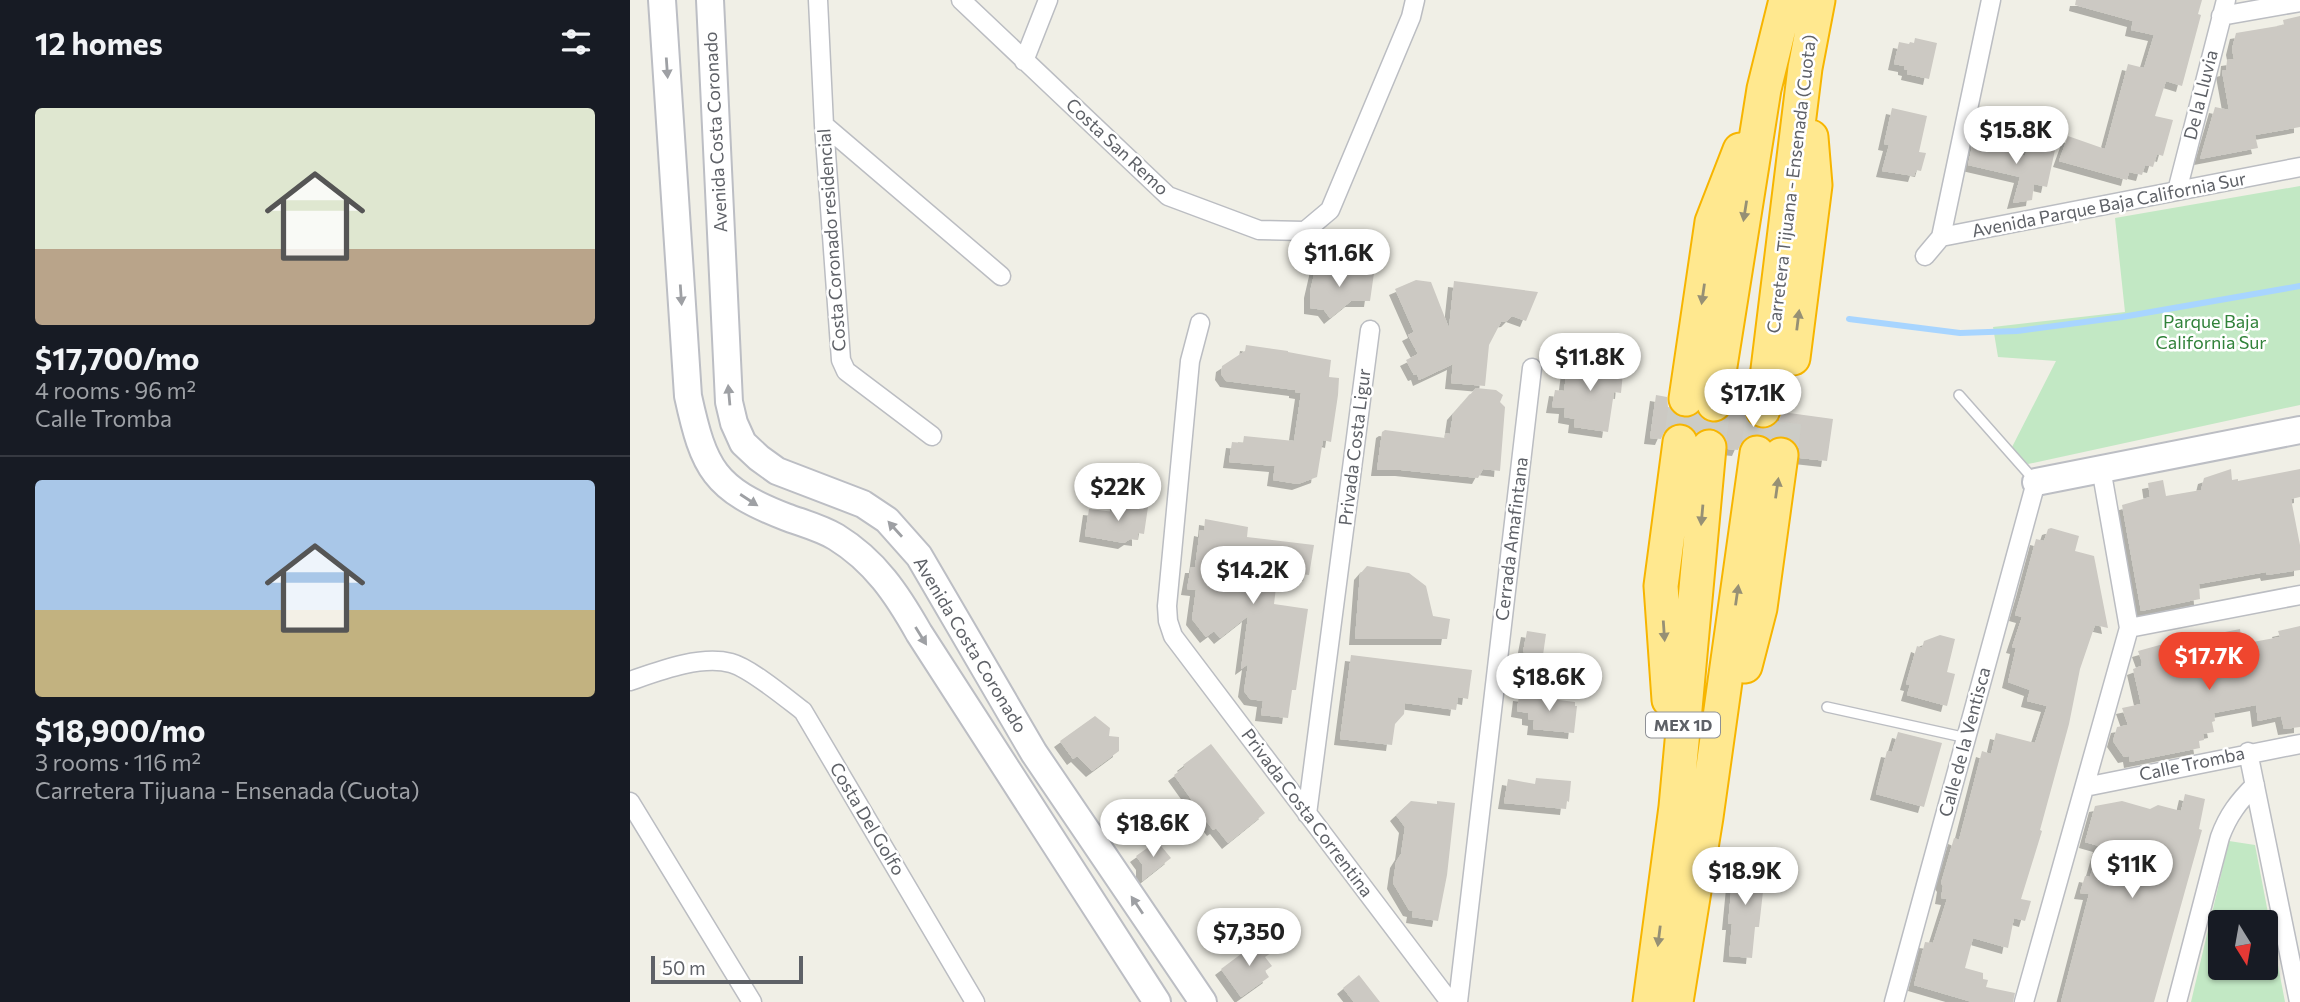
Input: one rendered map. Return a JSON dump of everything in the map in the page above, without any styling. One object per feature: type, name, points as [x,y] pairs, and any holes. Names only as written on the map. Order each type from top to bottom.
[{"type":"highway","name":"Carretera Tijuana - Ensenada (Cuota)","points":[[1700,401],[1712,222],[1764,89],[1786,0]]},
{"type":"highway","name":"Carretera Tijuana - Ensenada (Cuota)","points":[[1775,411],[1815,185],[1805,68],[1818,0]]},
{"type":"highway","points":[[1691,812],[1661,586],[1694,444]]},
{"type":"highway","name":"MEX 1D","points":[[1650,1002],[1769,454]]},
{"type":"highway","name":"MEX 1D","points":[[1681,996],[1691,812]]},
{"type":"street","name":"Avenida Costa Coronado","points":[[662,0],[688,396],[698,442],[718,479],[755,505],[834,536],[873,564],[895,592],[1157,1002]]},
{"type":"street","name":"Avenida Costa Coronado","points":[[710,0],[729,402],[743,443],[777,471],[871,509],[887,520],[919,556],[1034,753],[1203,1002]]},
{"type":"street","name":"Costa Coronado residencial","points":[[818,0],[841,360],[846,371],[932,436]]},
{"type":"street","name":"Costa San Remo","points":[[961,0],[1168,196],[1259,230],[1305,231],[1331,210],[1411,17],[1415,0]]},
{"type":"street","points":[[983,0],[985,21]]},
{"type":"street","points":[[1024,61],[1048,0]]},
{"type":"street","points":[[1926,256],[1941,237],[1991,0]]},
{"type":"street","points":[[2223,8],[2300,2]]},
{"type":"street","name":"De la Lluvia","points":[[2177,191],[2223,8]]},
{"type":"street","points":[[824,125],[1001,276]]},
{"type":"street","name":"Avenida Parque Baja California Sur","points":[[1941,237],[2300,167]]},
{"type":"street","name":"Privada Costa Correntina","points":[[1200,323],[1191,360],[1167,606],[1173,636],[1450,1002]]},
{"type":"street","name":"Privada Costa Ligur","points":[[1307,814],[1370,330]]},
{"type":"street","name":"Cerrada Amafintana","points":[[1458,1002],[1532,368]]},
{"type":"street","points":[[2036,482],[2300,430]]},
{"type":"street","points":[[2024,1002],[2129,628],[2101,468]]},
{"type":"street","name":"Calle de la Ventisca","points":[[1894,1002],[2036,482]]},
{"type":"street","points":[[2129,628],[2300,594]]},
{"type":"street","name":"Costa Del Golfo","points":[[630,681],[669,668],[700,662],[731,663],[771,686],[803,711],[975,1002]]},
{"type":"street","name":"Calle Tromba","points":[[2085,787],[2248,752],[2300,744]]},
{"type":"street","points":[[2248,752],[2299,1002]]},
{"type":"street","points":[[2177,1002],[2220,837],[2236,804],[2255,785]]},
{"type":"street","points":[[630,802],[752,1002]]},
{"type":"street","points":[[1128,959],[1159,938]]},
{"type":"lane","points":[[1959,395],[2036,482]]},
{"type":"lane","points":[[1827,707],[1967,738]]},
{"type":"green space","name":"Parque Baja California Sur","points":[[2300,186],[2300,405],[2028,464],[2011,449],[2056,361],[1998,357],[1993,327],[2125,312],[2115,218]]},
{"type":"green space","points":[[2229,841],[2255,845],[2267,910],[2213,910]]},
{"type":"green space","points":[[2208,930],[2208,980],[2278,980],[2278,965],[2285,1002],[2191,1002]]},
{"type":"building","points":[[2076,0],[2202,0],[2198,14],[2201,15],[2182,86],[2166,81],[2155,116],[2173,120],[2163,156],[2157,154],[2153,167],[2145,165],[2142,175],[2129,172],[2127,180],[2059,161],[2068,136],[2105,149],[2128,64],[2144,68],[2154,35],[2131,30],[2133,21],[2075,5]]},
{"type":"building","points":[[2300,16],[2300,127],[2255,135],[2258,148],[2200,159],[2215,107],[2229,110],[2222,71],[2226,70],[2227,60],[2234,59],[2232,49],[2236,33],[2284,25],[2283,20]]},
{"type":"building","points":[[1915,38],[1937,43],[1929,79],[1907,74],[1908,70],[1904,69],[1904,66],[1894,64],[1899,42],[1914,43]]},
{"type":"building","points":[[1892,108],[1927,116],[1919,152],[1926,153],[1921,171],[1916,170],[1914,176],[1882,171],[1889,145],[1884,144]]},
{"type":"building","points":[[1973,142],[2025,156],[2029,143],[2055,150],[2047,187],[2034,184],[2032,200],[2013,203],[2020,177],[1968,165]]},
{"type":"building","points":[[1316,266],[1374,273],[1370,301],[1351,301],[1330,318],[1324,310],[1310,308],[1310,292]]},
{"type":"building","points":[[1416,280],[1431,282],[1449,328],[1454,281],[1538,292],[1526,321],[1512,316],[1501,322],[1489,345],[1485,386],[1451,383],[1453,364],[1419,380],[1417,374],[1414,375],[1406,360],[1418,354],[1408,335],[1414,332],[1395,289]]},
{"type":"building","points":[[1246,345],[1331,360],[1329,377],[1339,378],[1338,395],[1331,442],[1323,440],[1317,477],[1298,484],[1273,480],[1275,466],[1229,462],[1232,442],[1243,443],[1244,436],[1294,441],[1301,393],[1226,381],[1221,374],[1222,366],[1245,351]]},
{"type":"building","points":[[1578,357],[1624,363],[1621,393],[1614,392],[1608,432],[1574,427],[1575,419],[1564,417],[1565,408],[1552,407],[1555,390],[1564,391],[1567,369],[1571,369],[1572,360],[1578,360]]},
{"type":"building","points":[[1476,388],[1496,390],[1503,395],[1500,402],[1505,407],[1500,471],[1483,469],[1478,478],[1377,470],[1382,432],[1385,430],[1445,438],[1445,433],[1450,434],[1453,414]]},
{"type":"building","points":[[1656,395],[1667,397],[1668,407],[1675,414],[1684,418],[1698,414],[1712,423],[1728,417],[1733,406],[1744,408],[1751,425],[1760,429],[1771,427],[1779,421],[1782,412],[1833,419],[1827,461],[1800,458],[1799,448],[1793,440],[1783,436],[1770,440],[1760,434],[1750,435],[1742,441],[1738,450],[1728,449],[1726,438],[1719,431],[1710,428],[1697,433],[1691,426],[1682,423],[1665,430],[1661,439],[1650,438]]},
{"type":"building","points":[[2231,469],[2232,480],[2238,481],[2300,469],[2300,497],[2291,499],[2300,545],[2300,570],[2267,575],[2266,572],[2199,584],[2200,599],[2141,611],[2122,505],[2150,497],[2148,483],[2163,480],[2166,496],[2201,490],[2204,478]]},
{"type":"building","points":[[1117,500],[1148,507],[1144,534],[1138,533],[1138,540],[1130,539],[1124,543],[1085,536],[1089,509],[1115,512]]},
{"type":"building","points":[[1205,519],[1248,527],[1247,537],[1314,545],[1309,575],[1278,571],[1274,604],[1308,609],[1296,690],[1292,690],[1288,718],[1261,715],[1263,701],[1250,699],[1244,691],[1248,664],[1241,669],[1248,616],[1220,638],[1214,631],[1206,637],[1192,619],[1196,590],[1187,589],[1191,567],[1195,567],[1200,530],[1204,531]]},
{"type":"building","points":[[2048,529],[2079,536],[2075,551],[2094,556],[2108,628],[2095,625],[2080,669],[2069,724],[2040,830],[2042,831],[2021,899],[2031,901],[2025,921],[2014,918],[2008,948],[1973,938],[1965,968],[1983,973],[1983,979],[1988,980],[1986,987],[2015,993],[2013,1002],[1972,1002],[1914,985],[1925,942],[1933,943],[1947,899],[1941,898],[1941,883],[1954,838],[1959,840],[1982,751],[1991,754],[1996,733],[2035,743],[2047,706],[2027,701],[2030,690],[2008,682],[2016,648],[2012,647],[2022,617],[2015,615],[2036,539],[2044,541]]},
{"type":"building","points":[[1367,566],[1409,573],[1426,586],[1433,616],[1450,619],[1447,639],[1355,639],[1360,574]]},
{"type":"building","points":[[2300,626],[2300,727],[2284,729],[2281,716],[2258,721],[2256,705],[2214,713],[2214,732],[2203,734],[2204,740],[2199,741],[2200,748],[2130,762],[2129,756],[2124,757],[2113,741],[2117,727],[2128,725],[2122,708],[2141,704],[2133,669],[2141,666],[2138,651],[2167,643],[2170,655],[2187,651],[2189,658],[2218,650],[2215,634],[2240,629],[2242,644],[2280,637],[2278,631]]},
{"type":"building","points":[[1527,631],[1546,634],[1543,655],[1523,652]]},
{"type":"building","points":[[1940,635],[1955,639],[1947,672],[1955,674],[1947,706],[1907,695],[1910,685],[1906,684],[1917,646],[1922,648],[1924,641]]},
{"type":"building","points":[[1351,655],[1472,670],[1468,699],[1458,697],[1456,710],[1405,703],[1404,714],[1395,724],[1392,745],[1340,739]]},
{"type":"building","points":[[1519,695],[1575,702],[1577,706],[1574,733],[1533,729],[1534,720],[1528,719],[1528,713],[1517,711]]},
{"type":"building","points":[[1095,716],[1110,728],[1109,736],[1119,737],[1119,751],[1092,771],[1077,756],[1073,759],[1060,741]]},
{"type":"building","points":[[1898,732],[1942,743],[1924,807],[1876,794],[1887,751],[1892,752]]},
{"type":"building","points":[[1211,744],[1265,813],[1228,843],[1216,828],[1213,830],[1207,822],[1185,820],[1199,810],[1174,775]]},
{"type":"building","points":[[1536,778],[1571,781],[1566,809],[1504,803],[1508,779],[1535,784]]},
{"type":"building","points":[[2185,794],[2205,799],[2199,829],[2202,830],[2154,1002],[2061,1002],[2089,894],[2080,893],[2085,876],[2090,877],[2099,846],[2085,842],[2095,806],[2122,801],[2150,809],[2158,805],[2181,811]]},
{"type":"building","points":[[1411,801],[1455,803],[1447,875],[1438,921],[1412,917],[1413,911],[1409,910],[1393,883],[1405,827],[1396,815]]},
{"type":"building","points":[[1157,841],[1171,858],[1142,881],[1142,864],[1136,856]]},
{"type":"building","points":[[1734,862],[1766,865],[1759,927],[1755,927],[1752,958],[1729,956],[1732,924],[1728,924]]},
{"type":"building","points":[[1261,939],[1271,953],[1265,957],[1272,966],[1265,971],[1269,977],[1241,997],[1221,969]]},
{"type":"building","points":[[1359,975],[1380,1002],[1354,1002],[1343,988]]},
{"type":"waterway","points":[[1849,319],[1960,333],[2017,331],[2122,317],[2300,286]]},
{"type":"tunnel","points":[[1680,442],[1686,399]]},
{"type":"tunnel","points":[[1709,447],[1714,404]]},
{"type":"tunnel","points":[[1757,453],[1763,410]]},
{"type":"tunnel","points":[[1781,455],[1786,412]]}]
